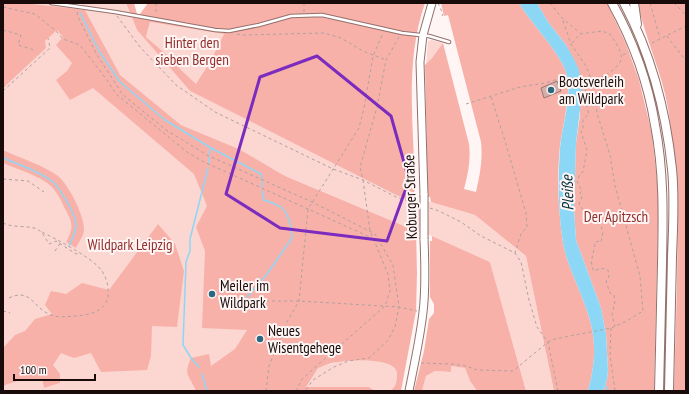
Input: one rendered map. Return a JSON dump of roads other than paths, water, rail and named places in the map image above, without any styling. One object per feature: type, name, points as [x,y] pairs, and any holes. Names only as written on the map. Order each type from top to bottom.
[{"type":"highway","points":[[612,3],[628,35],[642,74],[652,109],[659,145],[663,203],[659,391]]},
{"type":"highway","points":[[624,3],[638,34],[659,95],[667,132],[672,170],[674,205],[669,391]]},
{"type":"highway","points":[[634,3],[638,34]]},
{"type":"main road","name":"Koburger Straße","points":[[409,391],[423,311],[425,288],[420,62],[423,35],[432,3]]},
{"type":"lane","points":[[51,3],[229,31],[260,25],[291,16],[322,15],[402,32],[429,36],[449,42]]},
{"type":"water","name":"Pleiße","points":[[519,3],[537,3],[548,22],[566,45],[579,70],[582,93],[576,143],[574,208],[576,240],[601,308],[606,334],[608,370],[607,380],[603,391],[588,391],[593,370],[594,340],[590,319],[566,255],[561,225],[559,159],[568,103],[567,76],[560,59]]},
{"type":"waterway","points":[[80,13],[99,51],[120,82],[165,120],[211,148],[261,174],[262,178]]},
{"type":"waterway","points":[[209,154],[211,148]]},
{"type":"waterway","points":[[209,157],[209,163]]},
{"type":"waterway","points":[[3,158],[29,168],[53,182],[58,187],[69,205],[76,221],[76,230],[69,246]]},
{"type":"waterway","points":[[199,367],[183,345],[186,262],[190,251],[190,239],[208,168]]},
{"type":"waterway","points":[[262,181],[262,187]]},
{"type":"waterway","points":[[247,297],[267,274],[292,238],[290,222],[284,210],[278,205],[264,200],[262,191]]},
{"type":"waterway","points":[[202,374],[207,391]]},
{"type":"waterway","points":[[604,384],[609,391]]},
{"type":"place","name":"Bootsverleih am Wildpark","points":[[551,90]]},
{"type":"place","name":"Meiler im Wildpark","points":[[212,294]]},
{"type":"place","name":"Neues Wisentgehege","points":[[260,339]]},
{"type":"park label","name":"Hinter den sieben Bergen","points":[[192,50]]},
{"type":"park label","name":"Der Apitzsch","points":[[616,216]]},
{"type":"park label","name":"Wildpark Leipzig","points":[[130,244]]}]
